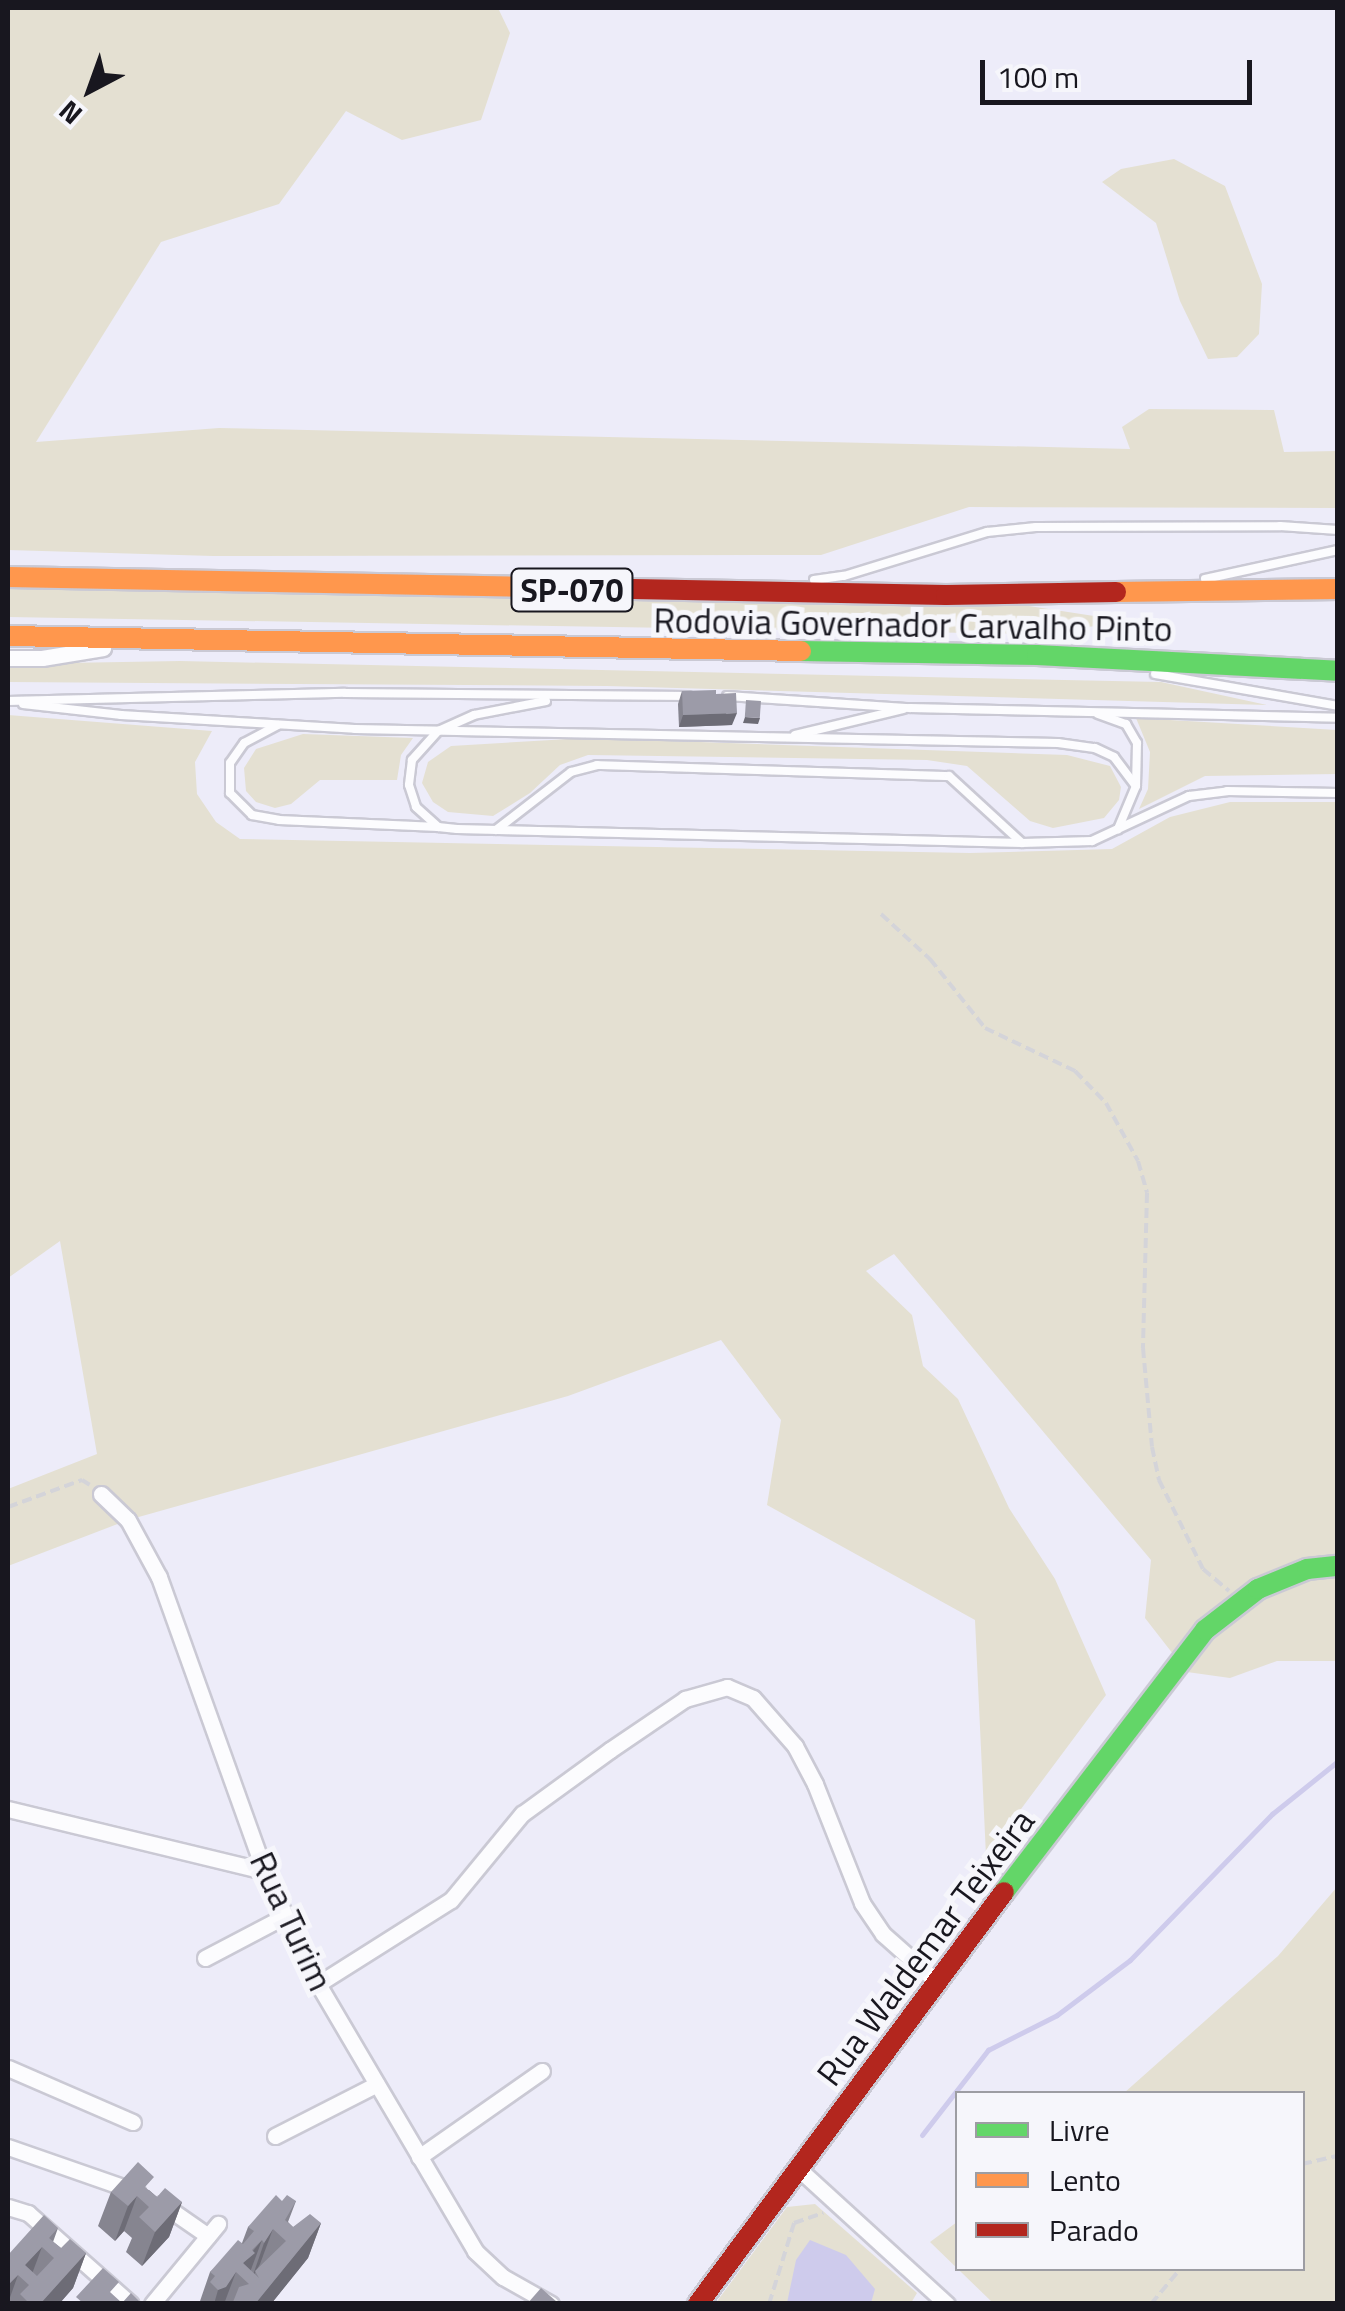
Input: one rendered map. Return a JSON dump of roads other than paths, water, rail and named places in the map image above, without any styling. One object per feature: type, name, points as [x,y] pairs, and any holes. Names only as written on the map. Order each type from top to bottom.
[{"type":"main road","name":"Rodovia Governador Carvalho Pinto","points":[[8,577],[592,590],[1136,594],[1338,589]]},
{"type":"main road","name":"Rodovia Governador Carvalho Pinto","points":[[8,636],[1037,655],[1338,671]]},
{"type":"main road","name":"Rua Waldemar Teixeira","points":[[698,2304],[936,1981],[1205,1630],[1241,1600],[1282,1578],[1338,1566]]},
{"type":"street","points":[[8,658],[42,658],[142,641]]},
{"type":"street","name":"Rua Turim","points":[[102,1494],[128,1520],[159,1576],[264,1871],[318,1984],[488,2266],[551,2304]]},
{"type":"street","points":[[318,1984],[451,1900],[522,1814],[685,1699],[727,1686],[753,1698],[795,1746],[815,1784],[862,1902],[882,1934],[936,1981]]},
{"type":"street","points":[[8,1809],[264,1871]]},
{"type":"street","points":[[205,1958],[285,1916]]},
{"type":"street","points":[[8,2068],[133,2122]]},
{"type":"street","points":[[420,2158],[542,2071]]},
{"type":"street","points":[[275,2136],[376,2084]]},
{"type":"street","points":[[8,2147],[122,2184],[213,2230],[152,2304]]},
{"type":"street","points":[[800,2170],[947,2304]]},
{"type":"street","points":[[8,2207],[28,2212],[131,2304]]},
{"type":"lane","points":[[756,589],[844,576],[987,532],[1036,527],[1280,526],[1338,530]]},
{"type":"lane","points":[[1136,594],[1338,550]]},
{"type":"lane","points":[[1037,655],[1338,706]]},
{"type":"lane","points":[[8,702],[345,694],[743,696],[910,708],[1338,718]]},
{"type":"lane","points":[[438,827],[416,807],[409,786],[412,760],[438,731],[474,715],[560,698]]},
{"type":"lane","points":[[8,702],[120,716],[438,731],[1058,743],[1095,748],[1114,757],[1136,786]]},
{"type":"lane","points":[[786,737],[910,708]]},
{"type":"lane","points":[[1094,712],[1126,724],[1137,744],[1136,786],[1118,829]]},
{"type":"lane","points":[[280,724],[244,743],[230,763],[230,793],[252,815],[279,820],[496,830],[1092,842],[1189,796],[1227,791],[1338,794]]},
{"type":"lane","points":[[496,830],[571,772],[597,764],[949,776],[971,792],[1022,843]]},
{"type":"waterway","points":[[956,2091],[988,2050],[1057,2015],[1130,1960],[1272,1814],[1338,1761]]},
{"type":"waterway","points":[[922,2135],[955,2092]]}]
